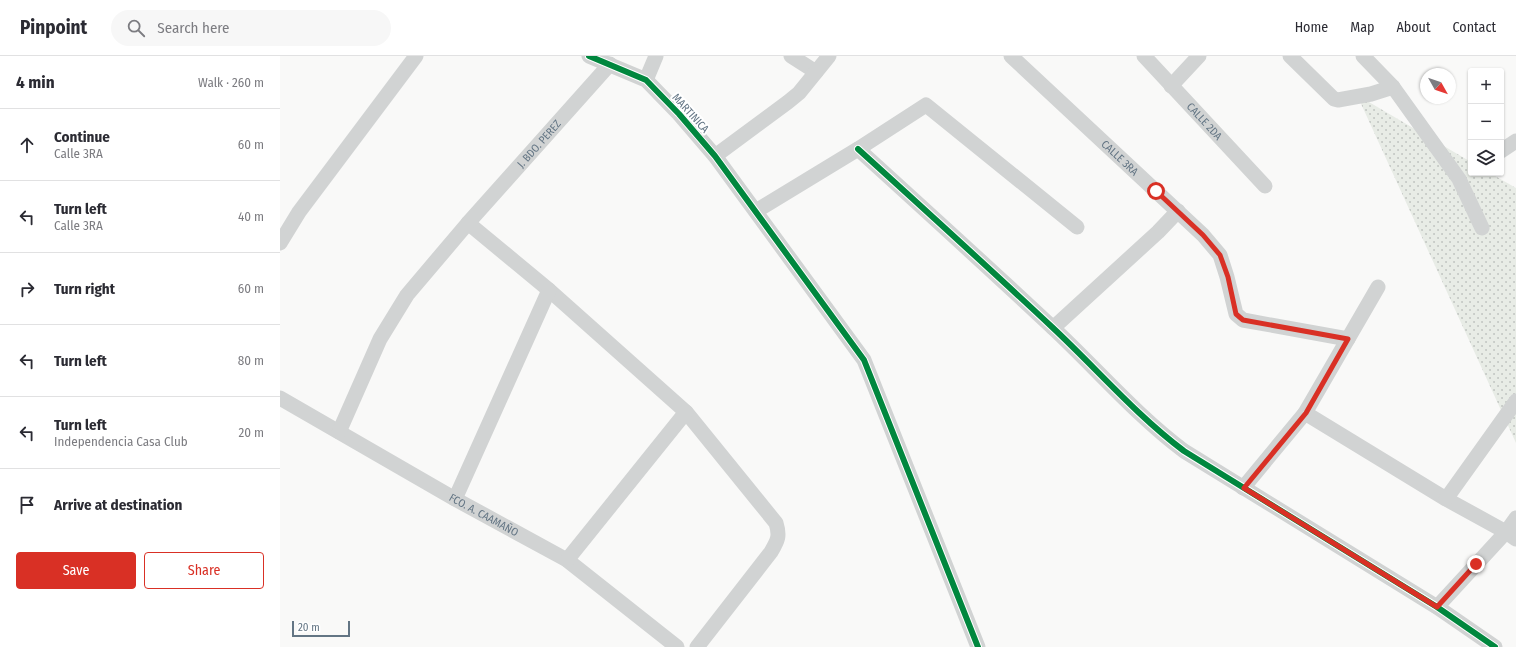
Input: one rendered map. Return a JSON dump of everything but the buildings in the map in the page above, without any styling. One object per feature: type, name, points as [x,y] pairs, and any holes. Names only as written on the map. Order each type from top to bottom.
[{"type":"street","points":[[280,242],[299,212],[416,56]]},
{"type":"street","name":"MARTINICA","points":[[589,56],[646,80],[679,114],[715,156],[864,360],[978,647]]},
{"type":"street","points":[[646,80],[656,56]]},
{"type":"street","points":[[791,56],[816,72]]},
{"type":"street","points":[[715,156],[788,102],[829,56]]},
{"type":"street","name":"CALLE 3RA","points":[[1011,56],[1203,235],[1220,255],[1228,277],[1236,314],[1243,320],[1348,339]]},
{"type":"street","name":"CALLE 2DA","points":[[1144,56],[1265,186]]},
{"type":"street","points":[[1171,86],[1199,56]]},
{"type":"street","points":[[1290,56],[1334,99],[1338,100],[1364,95],[1393,87]]},
{"type":"street","points":[[1363,56],[1393,87],[1465,175],[1482,228]]},
{"type":"street","name":"J. BDO. PEREZ","points":[[339,432],[380,339],[407,295],[468,223],[610,64]]},
{"type":"street","points":[[756,211],[858,149],[926,105],[1077,227]]},
{"type":"street","points":[[1504,149],[1516,141]]},
{"type":"street","points":[[858,149],[1053,328],[1161,433],[1184,451],[1437,607],[1495,647]]},
{"type":"street","points":[[1053,328],[1178,212]]},
{"type":"street","points":[[468,223],[549,290],[686,412],[776,522],[778,541],[697,647]]},
{"type":"street","points":[[1244,488],[1306,413],[1378,287]]},
{"type":"street","points":[[455,499],[549,290]]},
{"type":"street","name":"FCO. A. CAAMAÑO","points":[[280,398],[455,499],[567,560],[677,647]]},
{"type":"street","points":[[1446,499],[1516,401]]},
{"type":"street","points":[[567,560],[686,412]]},
{"type":"street","points":[[1306,413],[1446,499],[1511,536]]},
{"type":"street","points":[[1437,607],[1511,536],[1516,518]]},
{"type":"shaded area","points":[[1357,95],[1468,160],[1468,176],[1495,176],[1516,188],[1516,443]]},
{"type":"cycle path","points":[[589,56],[646,80],[679,114],[715,156],[864,360],[978,647]]},
{"type":"cycle path","points":[[858,149],[1052,327],[1116,391],[1166,437],[1184,451],[1437,607],[1495,647]]},
{"type":"route","points":[[1156,191],[1203,235],[1220,255],[1228,277],[1236,314],[1243,320],[1348,339],[1306,413],[1244,488],[1437,607],[1476,564]]}]
